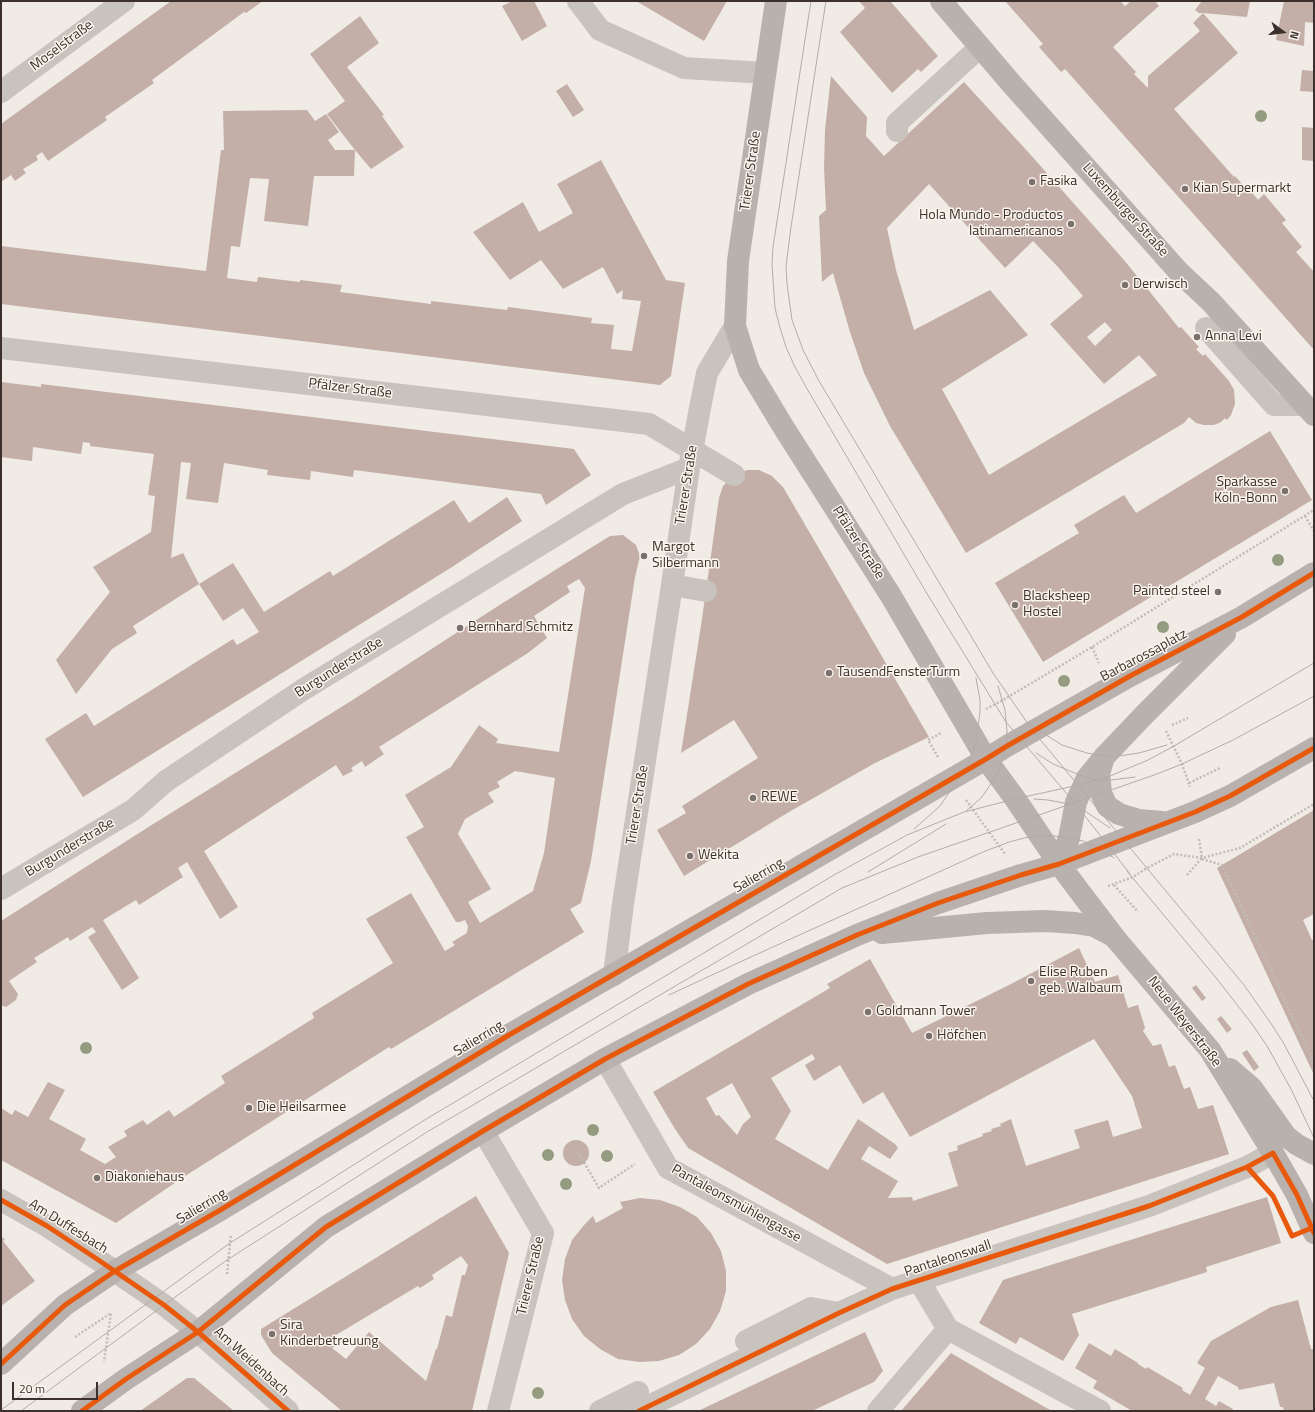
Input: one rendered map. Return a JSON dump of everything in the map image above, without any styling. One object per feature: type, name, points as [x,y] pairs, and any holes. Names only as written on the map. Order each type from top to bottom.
[{"type":"main road","name":"Trierer Straße","points":[[735,326],[738,261],[776,1]]},
{"type":"main road","name":"Luxemburger Straße","points":[[941,1],[1180,272],[1211,302],[1309,410]]},
{"type":"main road","name":"Pfälzer Straße","points":[[735,326],[749,370],[784,428],[892,596],[986,759]]},
{"type":"main road","name":"Barbarossaplatz","points":[[986,759],[1130,676],[1242,617],[1314,573]]},
{"type":"main road","name":"Barbarossaplatz","points":[[1059,864],[1069,838],[1076,802],[1087,778],[1105,756],[1144,715],[1242,617]]},
{"type":"main road","points":[[82,1411],[126,1379],[198,1332],[326,1227],[483,1131],[605,1059],[748,984],[857,935],[938,903],[1059,864],[1195,812],[1230,796],[1314,748]]},
{"type":"main road","points":[[1105,756],[1099,774],[1101,793],[1107,806],[1119,814],[1139,820],[1165,823]]},
{"type":"main road","name":"Salierring","points":[[1,1364],[65,1305],[115,1271],[222,1209],[509,1035],[986,759]]},
{"type":"main road","points":[[986,759],[1016,800],[1059,864]]},
{"type":"main road","name":"Neue Weyerstraße","points":[[1059,864],[1115,938],[1210,1050],[1274,1153],[1297,1194],[1314,1233]]},
{"type":"main road","points":[[857,935],[987,923],[1045,921],[1094,926],[1115,938]]},
{"type":"main road","points":[[1210,1050],[1252,1088],[1286,1136],[1296,1144],[1314,1154]]},
{"type":"street","name":"Moselstraße","points":[[1,92],[124,1]]},
{"type":"street","points":[[578,1],[600,30],[684,68],[765,73]]},
{"type":"street","points":[[897,131],[897,122],[980,47]]},
{"type":"street","points":[[1211,302],[1200,334],[1274,405],[1309,410]]},
{"type":"street","name":"Trierer Straße","points":[[614,975],[623,904],[690,459],[707,373],[735,326]]},
{"type":"street","name":"Pfälzer Straße","points":[[1,348],[649,424],[690,459],[734,475]]},
{"type":"street","name":"Burgunderstraße","points":[[1,889],[133,810],[166,781],[304,690],[622,494],[690,459]]},
{"type":"street","points":[[672,585],[706,591]]},
{"type":"street","name":"Pantaleonsmühlengasse","points":[[605,1059],[668,1168],[892,1289]]},
{"type":"street","name":"Trierer Straße","points":[[483,1131],[543,1233],[498,1411]]},
{"type":"street","name":"Pantaleonswall","points":[[600,1411],[638,1402],[892,1289],[1149,1206],[1247,1167],[1274,1153]]},
{"type":"street","name":"Am Duffesbach","points":[[1,1200],[97,1258],[164,1305],[198,1332]]},
{"type":"street","points":[[919,1281],[948,1329],[1100,1411]]},
{"type":"street","points":[[746,1341],[811,1308],[839,1313]]},
{"type":"street","points":[[878,1411],[948,1329]]},
{"type":"street","name":"Am Weidenbach","points":[[198,1332],[288,1411]]},
{"type":"path","points":[[1021,875],[973,811],[928,740],[1024,688],[1314,510]]},
{"type":"path","points":[[1305,516],[1314,531]]},
{"type":"path","points":[[1171,726],[1188,718]]},
{"type":"path","points":[[1165,729],[1174,746],[1189,783],[1220,768]]},
{"type":"path","points":[[1187,875],[1202,858],[1240,848],[1314,804]]},
{"type":"path","points":[[1138,912],[1114,885],[1133,877],[1174,854],[1202,858],[1222,865],[1314,1063]]},
{"type":"path","points":[[578,1152],[599,1188],[657,1150]]},
{"type":"path","points":[[226,1280],[231,1232]]},
{"type":"path","points":[[75,1337],[111,1313],[104,1366],[110,1361]]},
{"type":"building","points":[[171,1],[263,1],[246,13],[244,12],[152,80],[154,83],[105,117],[107,120],[48,161],[42,152],[36,156],[38,160],[23,169],[26,173],[15,181],[11,175],[1,182],[1,124]]},
{"type":"building","points":[[512,1],[534,1],[547,26],[522,41],[502,6]]},
{"type":"building","points":[[636,1],[727,1],[704,41]]},
{"type":"building","points":[[859,1],[890,1],[938,56],[921,72],[918,69],[892,93],[840,32],[865,8]]},
{"type":"building","points":[[1005,1],[1120,1],[1125,6],[1131,1],[1155,1],[1159,6],[1113,47],[1136,72],[1134,74],[1148,88],[1148,76],[1200,31],[1193,23],[1203,13],[1238,53],[1174,109],[1249,192],[1251,191],[1258,200],[1264,194],[1286,220],[1282,223],[1302,247],[1296,252],[1314,272],[1314,350],[1065,69],[1061,72],[1039,47],[1043,44]]},
{"type":"building","points":[[1202,1],[1250,1],[1247,17],[1199,13],[1195,10]]},
{"type":"building","points":[[1284,1],[1314,1],[1314,23],[1305,22],[1304,46],[1276,40]]},
{"type":"building","points":[[360,16],[379,43],[347,67],[384,115],[382,116],[404,147],[371,169],[327,114],[345,101],[310,54]]},
{"type":"building","points":[[1302,70],[1314,71],[1314,92],[1300,91]]},
{"type":"building","points":[[831,76],[867,117],[866,136],[884,156],[964,82],[1124,260],[1179,328],[1181,327],[1199,347],[1196,349],[1203,356],[1205,354],[1229,381],[1234,390],[1235,404],[1231,415],[1227,420],[1225,418],[1221,422],[1214,425],[1196,423],[1189,417],[1184,423],[966,553],[890,426],[864,373],[850,332],[833,273],[822,282],[819,216],[826,210],[824,168],[825,130]],"holes":[[[929,184],[1005,268],[1033,241],[1058,267],[1083,296],[1050,324],[1104,384],[1139,355],[1157,375],[989,475],[942,389],[1028,335],[990,290],[914,330],[896,270],[887,228]],[[1105,322],[1112,330],[1095,346],[1087,337]]]},
{"type":"building","points":[[567,84],[584,110],[573,117],[556,91]]},
{"type":"building","points":[[307,110],[315,121],[326,114],[339,132],[328,140],[335,150],[355,150],[354,176],[314,176],[308,226],[264,221],[269,179],[250,178],[240,247],[231,246],[227,278],[257,282],[258,277],[300,282],[300,280],[342,285],[340,292],[431,304],[431,301],[507,310],[508,307],[592,318],[591,323],[614,325],[611,349],[632,351],[641,301],[622,299],[623,290],[617,294],[603,267],[563,289],[541,260],[510,280],[473,232],[523,202],[539,232],[573,213],[557,184],[601,160],[666,280],[685,283],[671,376],[660,385],[1,304],[1,246],[206,271],[221,150],[224,150],[223,111]]},
{"type":"building","points":[[1302,127],[1314,128],[1314,161],[1302,160]]},
{"type":"building","points":[[1,382],[41,387],[41,384],[574,449],[591,475],[546,505],[541,494],[354,470],[353,477],[311,471],[310,480],[267,475],[268,470],[224,463],[218,503],[186,499],[191,463],[181,462],[171,558],[183,553],[199,584],[133,626],[137,633],[112,649],[76,694],[56,660],[110,592],[93,567],[151,532],[155,496],[148,495],[154,454],[90,446],[90,443],[83,442],[81,454],[33,447],[32,461],[1,457]]},
{"type":"building","points":[[1270,431],[1312,500],[1043,662],[995,583],[1079,533],[1074,525],[1124,495],[1136,513]]},
{"type":"building","points":[[747,470],[759,470],[772,476],[783,487],[929,737],[875,763],[789,812],[684,876],[657,830],[686,813],[682,806],[758,758],[734,720],[681,753],[719,498],[723,486],[734,475]]},
{"type":"building","points":[[507,497],[522,521],[452,567],[83,797],[45,739],[86,713],[94,726],[233,639],[237,645],[259,632],[243,608],[223,621],[199,584],[233,563],[264,612],[330,571],[333,576],[454,500],[469,523]]},
{"type":"building","points":[[623,535],[636,545],[640,556],[635,577],[591,861],[581,903],[570,909],[584,932],[391,1049],[389,1047],[182,1178],[116,1223],[1,1160],[1,1108],[12,1115],[15,1110],[28,1117],[48,1082],[65,1090],[49,1119],[86,1139],[80,1150],[105,1164],[116,1157],[108,1147],[127,1136],[124,1131],[143,1120],[147,1125],[169,1110],[174,1117],[225,1083],[221,1076],[314,1018],[312,1013],[393,963],[366,919],[411,893],[445,951],[455,945],[452,942],[467,933],[468,926],[465,920],[456,922],[406,837],[424,827],[405,795],[451,767],[479,725],[498,739],[496,743],[559,752],[585,588],[579,579],[567,586],[570,592],[534,616],[547,638],[528,653],[379,747],[384,754],[365,767],[362,761],[351,768],[353,771],[343,776],[336,765],[204,851],[238,907],[220,919],[187,862],[178,868],[183,877],[139,905],[136,900],[103,920],[139,978],[122,990],[88,937],[96,932],[92,927],[70,941],[68,937],[34,958],[37,962],[9,981],[18,994],[16,1000],[6,1007],[1,1005],[1,921],[610,536]],"holes":[[[515,771],[555,778],[544,853],[533,891],[480,923],[468,902],[491,889],[458,834],[465,819],[494,802],[488,793],[500,787],[497,782]]]},
{"type":"building","points":[[1314,810],[1314,914],[1303,920],[1312,940],[1314,939],[1314,1075],[1217,868]]},
{"type":"building","points":[[1079,948],[1095,982],[1118,975],[1128,1008],[1138,1005],[1145,1028],[1143,1031],[1153,1046],[1161,1044],[1169,1067],[1175,1065],[1184,1089],[1190,1087],[1198,1109],[1213,1105],[1229,1154],[887,1264],[688,1148],[653,1092],[830,988],[827,984],[870,959],[912,1033],[1011,984]],"holes":[[[1094,1039],[1132,1096],[1142,1128],[1113,1137],[1108,1120],[1074,1130],[1080,1148],[1026,1166],[1011,1119],[1000,1124],[1001,1126],[991,1129],[992,1131],[982,1134],[983,1136],[957,1146],[958,1150],[948,1153],[958,1186],[913,1201],[912,1197],[888,1198],[898,1181],[861,1159],[869,1146],[890,1159],[898,1148],[895,1144],[858,1119],[828,1170],[775,1139],[791,1111],[771,1078],[812,1054],[815,1059],[805,1065],[814,1081],[840,1065],[863,1104],[883,1092],[910,1137]],[[732,1083],[751,1117],[743,1124],[737,1135],[719,1115],[716,1116],[706,1098]]]},
{"type":"building","points":[[1196,985],[1206,998],[1202,1001],[1192,988]]},
{"type":"building","points":[[1221,1016],[1232,1029],[1227,1033],[1217,1019]]},
{"type":"building","points":[[1247,1050],[1259,1067],[1254,1071],[1242,1053]]},
{"type":"building","points":[[576,1140],[585,1144],[589,1153],[585,1162],[576,1166],[567,1162],[563,1153],[567,1144]]},
{"type":"building","points":[[476,1196],[509,1253],[472,1411],[342,1411],[272,1353],[261,1335],[261,1329]],"holes":[[[461,1256],[468,1265],[465,1275],[462,1275],[452,1317],[446,1315],[437,1349],[426,1381],[369,1332],[346,1359],[332,1348],[335,1346],[331,1338],[418,1286],[420,1288],[434,1279],[432,1275]]]},
{"type":"building","points":[[1267,1197],[1281,1243],[1206,1267],[1207,1272],[1072,1314],[1079,1335],[1063,1361],[1020,1337],[1016,1344],[979,1323],[1003,1280]]},
{"type":"building","points":[[640,1198],[660,1200],[680,1207],[697,1217],[711,1233],[721,1251],[726,1271],[726,1291],[720,1311],[710,1329],[696,1344],[679,1355],[659,1361],[639,1362],[618,1359],[600,1349],[584,1336],[572,1319],[565,1300],[562,1280],[565,1259],[572,1240],[585,1224],[593,1216],[596,1223],[623,1208],[620,1202]]},
{"type":"building","points":[[1,1237],[5,1239],[3,1241],[35,1281],[1,1306]]},
{"type":"building","points":[[1298,1300],[1311,1349],[1313,1349],[1314,1353],[1314,1411],[1284,1411],[1283,1407],[1280,1407],[1274,1383],[1239,1390],[1238,1387],[1218,1376],[1205,1399],[1216,1406],[1219,1401],[1233,1409],[1232,1411],[1132,1411],[1093,1388],[1097,1381],[1075,1368],[1089,1343],[1111,1356],[1115,1349],[1146,1369],[1147,1367],[1183,1388],[1182,1390],[1190,1395],[1205,1368],[1197,1363],[1211,1341],[1271,1307]]},
{"type":"building","points":[[865,1332],[883,1371],[874,1382],[812,1411],[698,1411]]},
{"type":"building","points":[[951,1353],[997,1380],[1052,1411],[901,1411]]},
{"type":"building","points":[[187,1378],[194,1378],[234,1411],[140,1411]]},
{"type":"tram line","points":[[811,1],[773,247],[772,265],[775,308],[786,347],[806,387],[926,592],[1006,722],[1078,807],[1130,874]]},
{"type":"tram line","points":[[826,1],[786,266],[792,320],[803,350],[819,381],[993,673],[1033,731],[1244,985],[1283,1042],[1314,1101]]},
{"type":"tram line","points":[[1,1410],[230,1243],[423,1121],[834,875],[907,835],[964,812],[1083,784],[1110,776],[1148,760],[1314,663]]},
{"type":"tram line","points":[[914,829],[940,806],[967,766],[971,757],[976,742],[980,712],[980,700],[976,678]]},
{"type":"tram line","points":[[966,811],[982,797],[997,774],[1007,746],[1005,710],[998,686]]},
{"type":"tram line","points":[[21,1411],[227,1260],[427,1132],[842,888],[918,857],[1182,764],[1233,740],[1314,696]]},
{"type":"tram line","points":[[1035,728],[1062,745],[1087,753],[1105,756],[1119,756],[1139,753],[1167,745]]},
{"type":"tram line","points":[[1036,753],[1053,764],[1087,778],[1111,780],[1135,777]]},
{"type":"tram line","points":[[1034,799],[1069,804]]},
{"type":"tram line","points":[[1082,809],[1110,828]]},
{"type":"tram line","points":[[868,872],[946,824]]},
{"type":"tram line","points":[[669,995],[983,852],[1009,842],[1032,836],[1055,836],[1083,841],[1114,858]]},
{"type":"tram line","points":[[1127,871],[1217,979],[1252,1024],[1267,1046],[1291,1089],[1314,1138]]},
{"type":"cycle path","points":[[1,1364],[65,1305],[115,1271],[222,1209],[509,1035],[1007,746],[1130,676],[1242,617],[1314,573]]},
{"type":"cycle path","points":[[82,1411],[126,1379],[198,1332],[326,1227],[483,1131],[605,1059],[748,984],[857,935],[938,903],[1059,864],[1195,812],[1230,796],[1314,748]]},
{"type":"cycle path","points":[[639,1411],[839,1313],[892,1289],[1149,1206],[1247,1167],[1273,1153],[1297,1195],[1314,1233]]},
{"type":"cycle path","points":[[1247,1167],[1273,1196],[1292,1236],[1314,1227]]},
{"type":"cycle path","points":[[1,1200],[47,1226],[164,1305],[198,1332],[288,1411]]},
{"type":"place","name":"Fasika","points":[[1032,182]]},
{"type":"place","name":"Kian Supermarkt","points":[[1185,189]]},
{"type":"place","name":"Hola Mundo - Productos latinamericanos","points":[[1071,224]]},
{"type":"place","name":"Derwisch","points":[[1125,285]]},
{"type":"place","name":"Anna Levi","points":[[1197,337]]},
{"type":"place","name":"Sparkasse Köln-Bonn","points":[[1285,491]]},
{"type":"place","name":"Margot Silbermann","points":[[644,556]]},
{"type":"place","name":"Painted steel","points":[[1218,592]]},
{"type":"place","name":"Blacksheep Hostel","points":[[1015,605]]},
{"type":"place","name":"Bernhard Schmitz","points":[[460,628]]},
{"type":"place","name":"TausendFensterTurm","points":[[829,673]]},
{"type":"place","name":"REWE","points":[[753,798]]},
{"type":"place","name":"Wekita","points":[[690,856]]},
{"type":"place","name":"Elise Ruben geb. Walbaum","points":[[1031,981]]},
{"type":"place","name":"Goldmann Tower","points":[[868,1012]]},
{"type":"place","name":"Höfchen","points":[[929,1036]]},
{"type":"place","name":"Die Heilsarmee","points":[[249,1108]]},
{"type":"place","name":"Diakoniehaus","points":[[97,1178]]},
{"type":"place","name":"Sira Kinderbetreuung","points":[[272,1334]]}]
